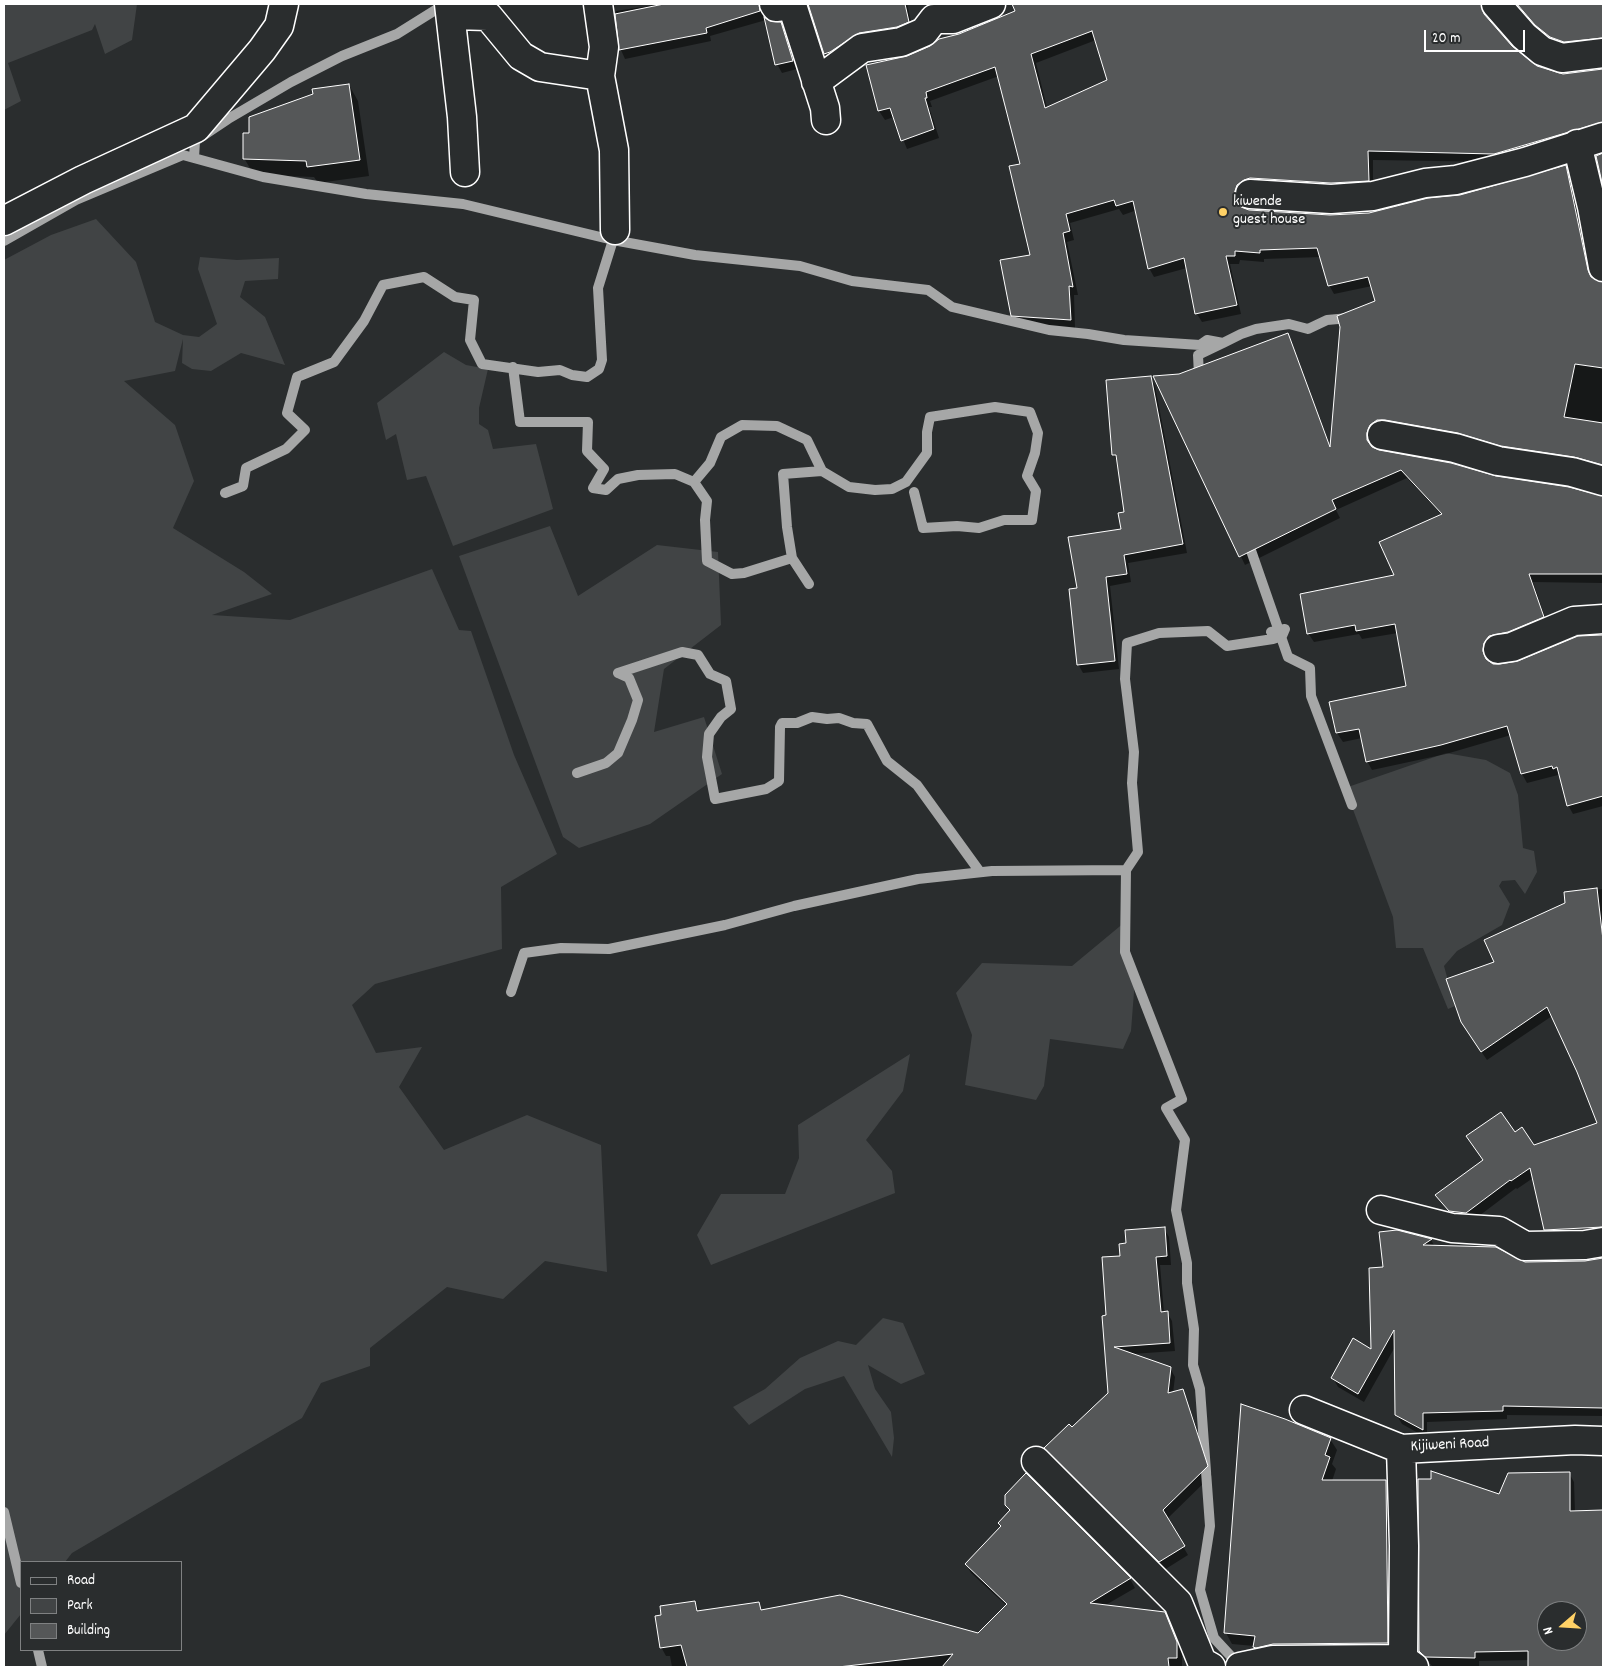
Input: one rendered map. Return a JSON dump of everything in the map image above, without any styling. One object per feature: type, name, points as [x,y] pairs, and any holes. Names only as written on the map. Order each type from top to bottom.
[{"type":"street","points":[[4,221],[82,180],[196,128],[262,50],[279,26],[284,4]]},
{"type":"street","points":[[598,4],[604,47],[600,76],[614,150],[615,230]]},
{"type":"street","points":[[788,4],[807,48],[825,108],[826,120]]},
{"type":"street","points":[[816,82],[862,48],[901,42],[924,32],[930,11],[953,19],[991,4]]},
{"type":"street","points":[[1496,4],[1524,36],[1542,51],[1562,58],[1603,53]]},
{"type":"street","points":[[465,172],[462,117],[451,9],[488,16],[521,56],[540,67],[600,76]]},
{"type":"street","points":[[1250,194],[1331,199],[1373,196],[1425,183],[1456,180],[1524,162],[1603,137]]},
{"type":"street","points":[[1577,144],[1592,207],[1603,268]]},
{"type":"street","points":[[1382,435],[1455,448],[1498,461],[1572,472],[1603,481]]},
{"type":"street","points":[[1498,649],[1512,648],[1574,622],[1603,620]]},
{"type":"street","points":[[1381,1210],[1452,1228],[1499,1231],[1525,1246],[1585,1245],[1603,1242]]},
{"type":"street","name":"Kijiweni Road","points":[[1304,1410],[1401,1449],[1576,1440],[1603,1441]]},
{"type":"street","points":[[1240,1667],[1273,1660],[1408,1663],[1401,1449]]},
{"type":"street","points":[[1036,1461],[1178,1603],[1202,1662],[1211,1667]]},
{"type":"green space","points":[[4,4],[137,4],[132,40],[105,54],[95,24],[92,30],[8,63],[21,101],[4,110]]},
{"type":"green space","points":[[96,219],[136,262],[155,322],[183,335],[199,337],[217,324],[198,269],[200,257],[237,260],[279,258],[278,279],[245,281],[240,297],[265,317],[285,365],[241,353],[211,371],[192,369],[182,363],[183,339],[175,371],[124,381],[175,425],[194,481],[173,528],[244,572],[272,594],[212,615],[290,620],[432,569],[459,630],[471,631],[514,755],[557,854],[501,887],[502,949],[375,984],[352,1005],[376,1053],[422,1047],[399,1087],[444,1150],[527,1115],[601,1145],[607,1272],[545,1261],[503,1299],[447,1287],[370,1348],[370,1366],[321,1383],[302,1418],[72,1553],[66,1561],[20,1561],[20,1615],[4,1635],[4,260],[51,235]]},
{"type":"green space","points":[[444,352],[466,365],[488,369],[479,408],[479,424],[488,430],[493,449],[536,444],[553,509],[453,546],[426,476],[407,480],[396,434],[386,440],[377,403]]},
{"type":"green space","points":[[550,526],[578,596],[657,545],[718,552],[721,625],[664,669],[654,732],[704,717],[722,774],[650,824],[579,848],[563,837],[459,556]]},
{"type":"green space","points":[[1446,753],[1486,760],[1510,773],[1518,795],[1523,848],[1534,851],[1537,872],[1525,894],[1515,880],[1502,881],[1499,886],[1510,904],[1502,925],[1457,951],[1444,966],[1455,1006],[1448,1009],[1423,948],[1396,948],[1393,917],[1345,788]]},
{"type":"green space","points":[[1125,922],[1135,979],[1131,1031],[1123,1049],[1050,1039],[1044,1086],[1036,1100],[965,1085],[972,1035],[956,993],[982,963],[1072,966]]},
{"type":"green space","points":[[910,1054],[903,1091],[866,1140],[892,1171],[895,1193],[711,1265],[697,1235],[721,1194],[785,1194],[799,1158],[798,1125]]},
{"type":"green space","points":[[883,1318],[903,1323],[925,1374],[901,1384],[868,1365],[875,1389],[891,1412],[894,1438],[892,1457],[844,1376],[805,1389],[749,1425],[733,1407],[765,1389],[800,1358],[838,1341],[856,1345]]},
{"type":"building","points":[[664,4],[759,4],[760,11],[706,28],[707,33],[619,50],[615,14]]},
{"type":"building","points":[[808,4],[905,4],[909,22],[897,27],[859,33],[824,54]]},
{"type":"building","points":[[1012,4],[1481,4],[1484,14],[1512,46],[1537,66],[1563,74],[1603,69],[1603,122],[1494,154],[1368,151],[1369,181],[1331,183],[1250,178],[1237,185],[1234,194],[1241,207],[1249,210],[1330,215],[1369,213],[1428,198],[1460,195],[1566,165],[1588,270],[1591,277],[1603,282],[1603,368],[1575,364],[1564,417],[1603,423],[1603,465],[1574,457],[1501,446],[1458,433],[1385,420],[1377,420],[1370,425],[1367,440],[1372,447],[1379,450],[1451,463],[1496,476],[1569,487],[1603,496],[1603,574],[1529,574],[1544,617],[1508,632],[1489,636],[1484,643],[1483,651],[1486,659],[1493,664],[1500,664],[1518,661],[1578,636],[1603,635],[1603,796],[1567,806],[1557,767],[1553,769],[1552,766],[1521,774],[1507,726],[1441,745],[1366,762],[1359,729],[1336,733],[1329,702],[1406,686],[1395,624],[1356,631],[1355,625],[1307,634],[1300,594],[1394,575],[1379,542],[1442,514],[1401,470],[1332,500],[1336,509],[1239,557],[1153,376],[1179,374],[1288,333],[1330,447],[1340,327],[1337,316],[1375,301],[1368,277],[1328,286],[1317,248],[1260,250],[1260,253],[1235,251],[1235,256],[1226,256],[1237,305],[1195,314],[1184,258],[1148,269],[1133,201],[1116,206],[1114,200],[1066,214],[1070,231],[1063,233],[1073,287],[1069,286],[1071,320],[1011,316],[1000,260],[1030,255],[1009,166],[1020,164],[995,67],[926,92],[927,98],[925,98],[934,129],[901,141],[890,108],[878,111],[866,65],[907,56],[930,46],[939,39],[959,34],[1015,11]],"holes":[[[1092,31],[1107,80],[1045,108],[1031,54]]]},
{"type":"building","points":[[1517,4],[1603,4],[1603,38],[1564,42],[1550,37],[1535,25]]},
{"type":"building","points":[[764,17],[770,21],[781,22],[793,61],[775,65]]},
{"type":"building","points":[[349,84],[360,160],[307,167],[306,161],[243,159],[243,133],[249,133],[249,117],[313,94],[312,89]]},
{"type":"building","points":[[1603,153],[1603,187],[1596,156]]},
{"type":"building","points":[[1151,376],[1183,544],[1124,555],[1127,574],[1106,577],[1115,661],[1077,665],[1069,589],[1077,588],[1068,537],[1121,529],[1118,513],[1124,512],[1116,455],[1112,455],[1106,380]]},
{"type":"building","points":[[1597,888],[1603,940],[1603,1227],[1544,1230],[1530,1168],[1510,1180],[1466,1213],[1449,1211],[1435,1195],[1483,1160],[1466,1136],[1501,1112],[1515,1132],[1522,1127],[1534,1145],[1597,1123],[1577,1072],[1547,1007],[1481,1052],[1461,1022],[1446,979],[1494,962],[1484,940],[1565,903],[1564,892]]},
{"type":"building","points":[[1165,1227],[1167,1256],[1156,1257],[1161,1312],[1168,1311],[1170,1343],[1114,1347],[1171,1367],[1168,1393],[1183,1389],[1208,1466],[1163,1510],[1185,1546],[1159,1562],[1044,1448],[1069,1424],[1072,1427],[1108,1393],[1102,1316],[1106,1315],[1102,1257],[1120,1256],[1119,1244],[1126,1243],[1125,1230]]},
{"type":"building","points":[[1397,1230],[1432,1239],[1423,1245],[1496,1247],[1525,1262],[1585,1261],[1603,1258],[1603,1408],[1503,1406],[1503,1411],[1423,1413],[1423,1430],[1395,1415],[1394,1330],[1358,1394],[1331,1378],[1353,1338],[1371,1349],[1369,1268],[1383,1267],[1379,1232]]},
{"type":"building","points":[[1241,1404],[1285,1419],[1331,1438],[1325,1455],[1330,1457],[1322,1480],[1386,1480],[1388,1643],[1273,1644],[1256,1648],[1253,1647],[1255,1636],[1224,1633]]},
{"type":"building","points":[[1431,1471],[1499,1494],[1508,1473],[1570,1472],[1570,1511],[1603,1510],[1603,1667],[1528,1667],[1528,1651],[1475,1652],[1475,1658],[1425,1657],[1419,1651],[1418,1479],[1431,1479]]},
{"type":"building","points":[[1026,1473],[1131,1578],[1090,1603],[1165,1612],[1177,1642],[1177,1658],[1168,1658],[1169,1667],[942,1667],[953,1654],[838,1667],[687,1667],[681,1645],[660,1648],[655,1616],[661,1615],[660,1606],[695,1601],[697,1611],[759,1602],[761,1610],[840,1595],[978,1633],[1007,1604],[965,1564],[1001,1526],[998,1523],[1010,1510],[1005,1505],[1005,1495]]},
{"type":"waterway","points":[[194,158],[195,141],[228,119],[291,82],[342,56],[397,34],[445,4]]},
{"type":"waterway","points":[[4,241],[76,200],[183,155],[263,177],[366,194],[463,204],[613,240],[695,255],[800,266],[852,281],[928,290],[952,307],[1049,330],[1124,340],[1200,345],[1207,340],[1223,343],[1256,329],[1289,324],[1308,329],[1327,320],[1349,318]]},
{"type":"waterway","points":[[225,493],[243,486],[246,468],[286,449],[305,430],[287,413],[297,377],[334,362],[364,321],[383,285],[424,277],[455,297],[474,300],[470,340],[482,364],[538,372],[560,370],[572,375],[587,377],[599,369],[602,360],[598,288],[613,240]]},
{"type":"waterway","points":[[1201,378],[1199,375],[1198,355],[1223,343]]},
{"type":"waterway","points":[[513,367],[520,422],[588,422],[587,451],[604,469],[593,488],[606,490],[618,479],[638,475],[675,474],[694,482],[707,501],[705,520],[707,561],[732,574],[744,573],[792,558]]},
{"type":"waterway","points":[[694,482],[710,463],[721,437],[742,425],[777,426],[807,440],[822,471],[849,487],[875,490],[892,489],[906,482],[927,453],[927,432],[930,417],[995,407],[1030,412],[1038,433],[1035,453],[1027,476],[1036,491],[1032,520],[1004,520],[979,528],[957,526],[923,528],[914,492]]},
{"type":"waterway","points":[[809,584],[792,558],[787,527],[783,474],[822,471]]},
{"type":"waterway","points":[[1247,539],[1288,657],[1310,668],[1311,696],[1352,805]]},
{"type":"waterway","points":[[1240,1666],[1214,1638],[1200,1590],[1210,1526],[1200,1389],[1193,1365],[1194,1329],[1187,1283],[1187,1263],[1176,1210],[1185,1140],[1166,1108],[1182,1099],[1125,952],[1126,870],[1138,852],[1132,783],[1134,752],[1125,679],[1127,643],[1159,633],[1208,631],[1227,646],[1273,639],[1282,636],[1285,629],[1271,632],[1279,634]]},
{"type":"waterway","points":[[618,673],[682,652],[698,655],[710,674],[726,681],[731,709],[721,717],[709,734],[707,757],[715,799],[766,789],[779,781],[780,727],[782,723],[797,723],[812,717],[839,718],[853,723],[867,724],[887,761],[917,785],[980,872]]},
{"type":"waterway","points":[[577,773],[606,763],[618,753],[632,720],[638,700],[629,678],[618,673]]},
{"type":"waterway","points":[[511,992],[524,953],[561,948],[609,949],[725,925],[794,906],[918,879],[992,871],[1126,870]]},
{"type":"waterway","points":[[4,1512],[20,1579]]},
{"type":"waterway","points":[[38,1651],[42,1667]]},
{"type":"place","name":"kiwende guest house","points":[[1223,212]]}]
